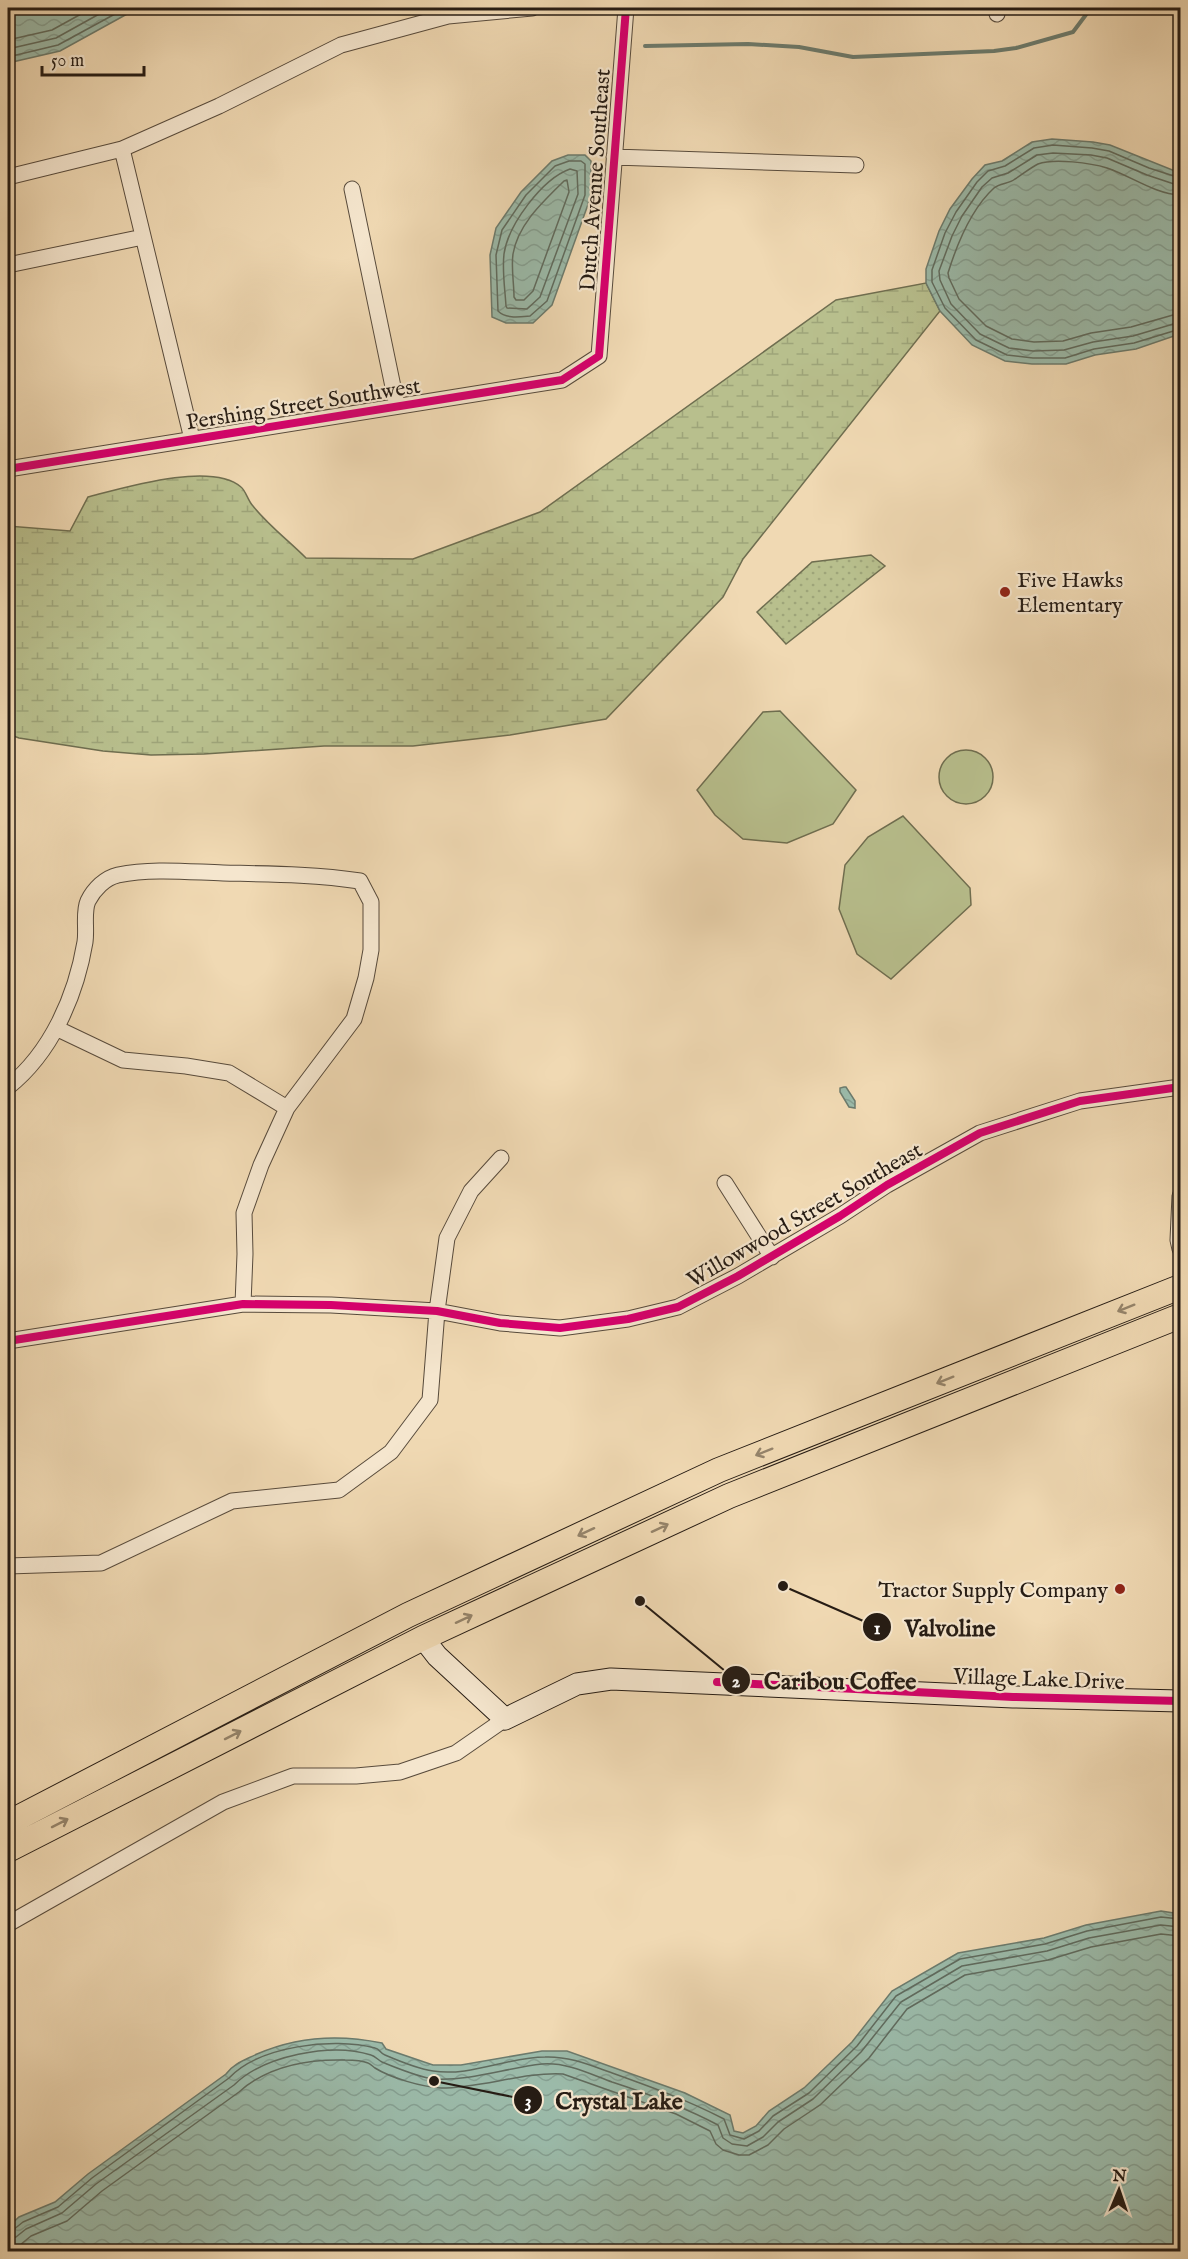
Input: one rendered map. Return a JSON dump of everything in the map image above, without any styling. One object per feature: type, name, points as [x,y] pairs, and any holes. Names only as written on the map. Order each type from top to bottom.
[{"type":"main road","points":[[8,1823],[408,1615],[719,1470],[1180,1287]]},
{"type":"main road","points":[[8,1850],[423,1638],[729,1496],[1180,1316]]},
{"type":"street","points":[[8,177],[122,149],[219,106],[341,45],[448,16],[532,8]]},
{"type":"street","name":"Dutch Avenue Southeast","points":[[599,356],[626,8]]},
{"type":"street","points":[[122,149],[192,439]]},
{"type":"street","points":[[614,157],[856,165]]},
{"type":"street","points":[[352,189],[397,405]]},
{"type":"street","points":[[8,265],[144,237]]},
{"type":"street","name":"Pershing Street Southwest","points":[[8,469],[562,380],[599,356]]},
{"type":"street","points":[[8,1088],[21,1077],[57,1029],[80,969],[86,939],[87,902],[102,882],[117,876],[160,871],[328,876],[360,881],[370,902],[371,950],[354,1019],[287,1108],[261,1165],[244,1213],[243,1304]]},
{"type":"street","points":[[57,1029],[123,1060],[229,1073],[287,1108]]},
{"type":"street","name":"Willowwood Street Southeast","points":[[8,1341],[243,1304],[331,1305],[437,1311],[500,1323],[560,1328],[628,1320],[678,1307],[772,1257],[887,1185],[980,1134],[1080,1101],[1180,1087]]},
{"type":"street","points":[[8,1566],[101,1563],[232,1501],[339,1490],[391,1452],[430,1400],[437,1311],[447,1238],[471,1191],[501,1158]]},
{"type":"street","points":[[725,1183],[772,1257]]},
{"type":"street","points":[[1180,1196],[1178,1240],[1180,1249]]},
{"type":"street","points":[[8,1924],[223,1802],[293,1776],[356,1776],[400,1772],[456,1753],[505,1719],[437,1656],[423,1638]]},
{"type":"street","name":"Village Lake Drive","points":[[505,1719],[576,1684],[610,1679],[1013,1697],[1180,1701]]},
{"type":"green space","points":[[926,283],[940,311],[743,559],[723,597],[606,719],[510,735],[413,746],[324,746],[204,754],[151,755],[103,751],[19,738],[8,734],[8,526],[70,531],[88,497],[166,479],[209,476],[227,480],[241,487],[259,513],[306,558],[413,559],[540,512],[836,300]]},
{"type":"green space","points":[[871,555],[885,566],[786,644],[757,612],[812,562]]},
{"type":"green space","points":[[780,711],[856,790],[833,824],[787,843],[743,839],[715,815],[697,790],[763,712]]},
{"type":"green space","points":[[966,750],[976,752],[985,758],[991,767],[993,777],[991,787],[985,796],[976,802],[966,804],[956,802],[947,796],[941,787],[939,777],[941,767],[947,758],[956,752]]},
{"type":"green space","points":[[903,816],[970,888],[971,905],[891,979],[857,954],[839,909],[845,865],[868,837]]},
{"type":"water","points":[[8,8],[138,8],[60,51],[8,63]]},
{"type":"water","points":[[1052,139],[1110,145],[1180,173],[1180,334],[1136,349],[1095,355],[1066,364],[1032,364],[1005,361],[972,345],[940,311],[926,283],[926,269],[939,231],[950,209],[985,165],[1002,161],[1032,142]]},
{"type":"water","points":[[568,155],[585,155],[591,161],[591,196],[552,305],[533,323],[506,323],[492,317],[490,255],[496,228],[521,192],[552,161]]},
{"type":"water","points":[[846,1087],[855,1101],[855,1108],[849,1107],[840,1092],[840,1088]]},
{"type":"water","points":[[1161,1911],[1180,1914],[1180,2251],[8,2251],[8,2227],[19,2217],[55,2202],[88,2174],[226,2074],[236,2064],[288,2043],[319,2038],[366,2040],[382,2043],[386,2049],[433,2065],[461,2065],[542,2051],[567,2051],[685,2093],[730,2115],[734,2131],[743,2133],[756,2126],[769,2111],[804,2088],[852,2042],[892,1991],[958,1953],[1044,1938],[1086,1925]]},
{"type":"waterway","points":[[645,46],[748,44],[799,47],[853,57],[994,51],[1016,48],[1073,32],[1091,8]]},
{"type":"cycle path","points":[[8,469],[562,380],[599,356],[626,8]]},
{"type":"cycle path","points":[[8,1341],[243,1304],[331,1305],[437,1311],[500,1323],[560,1328],[628,1319],[678,1307],[738,1276],[840,1216],[887,1185],[980,1133],[1080,1101],[1180,1087]]},
{"type":"cycle path","points":[[717,1682],[1013,1697],[1180,1701]]},
{"type":"place","name":"Five Hawks Elementary","points":[[1005,592]]},
{"type":"place","name":"Valvoline","points":[[783,1586]]},
{"type":"place","name":"Tractor Supply Company","points":[[1120,1589]]},
{"type":"place","name":"Caribou Coffee","points":[[640,1601]]},
{"type":"place","name":"Crystal Lake","points":[[434,2081]]}]
